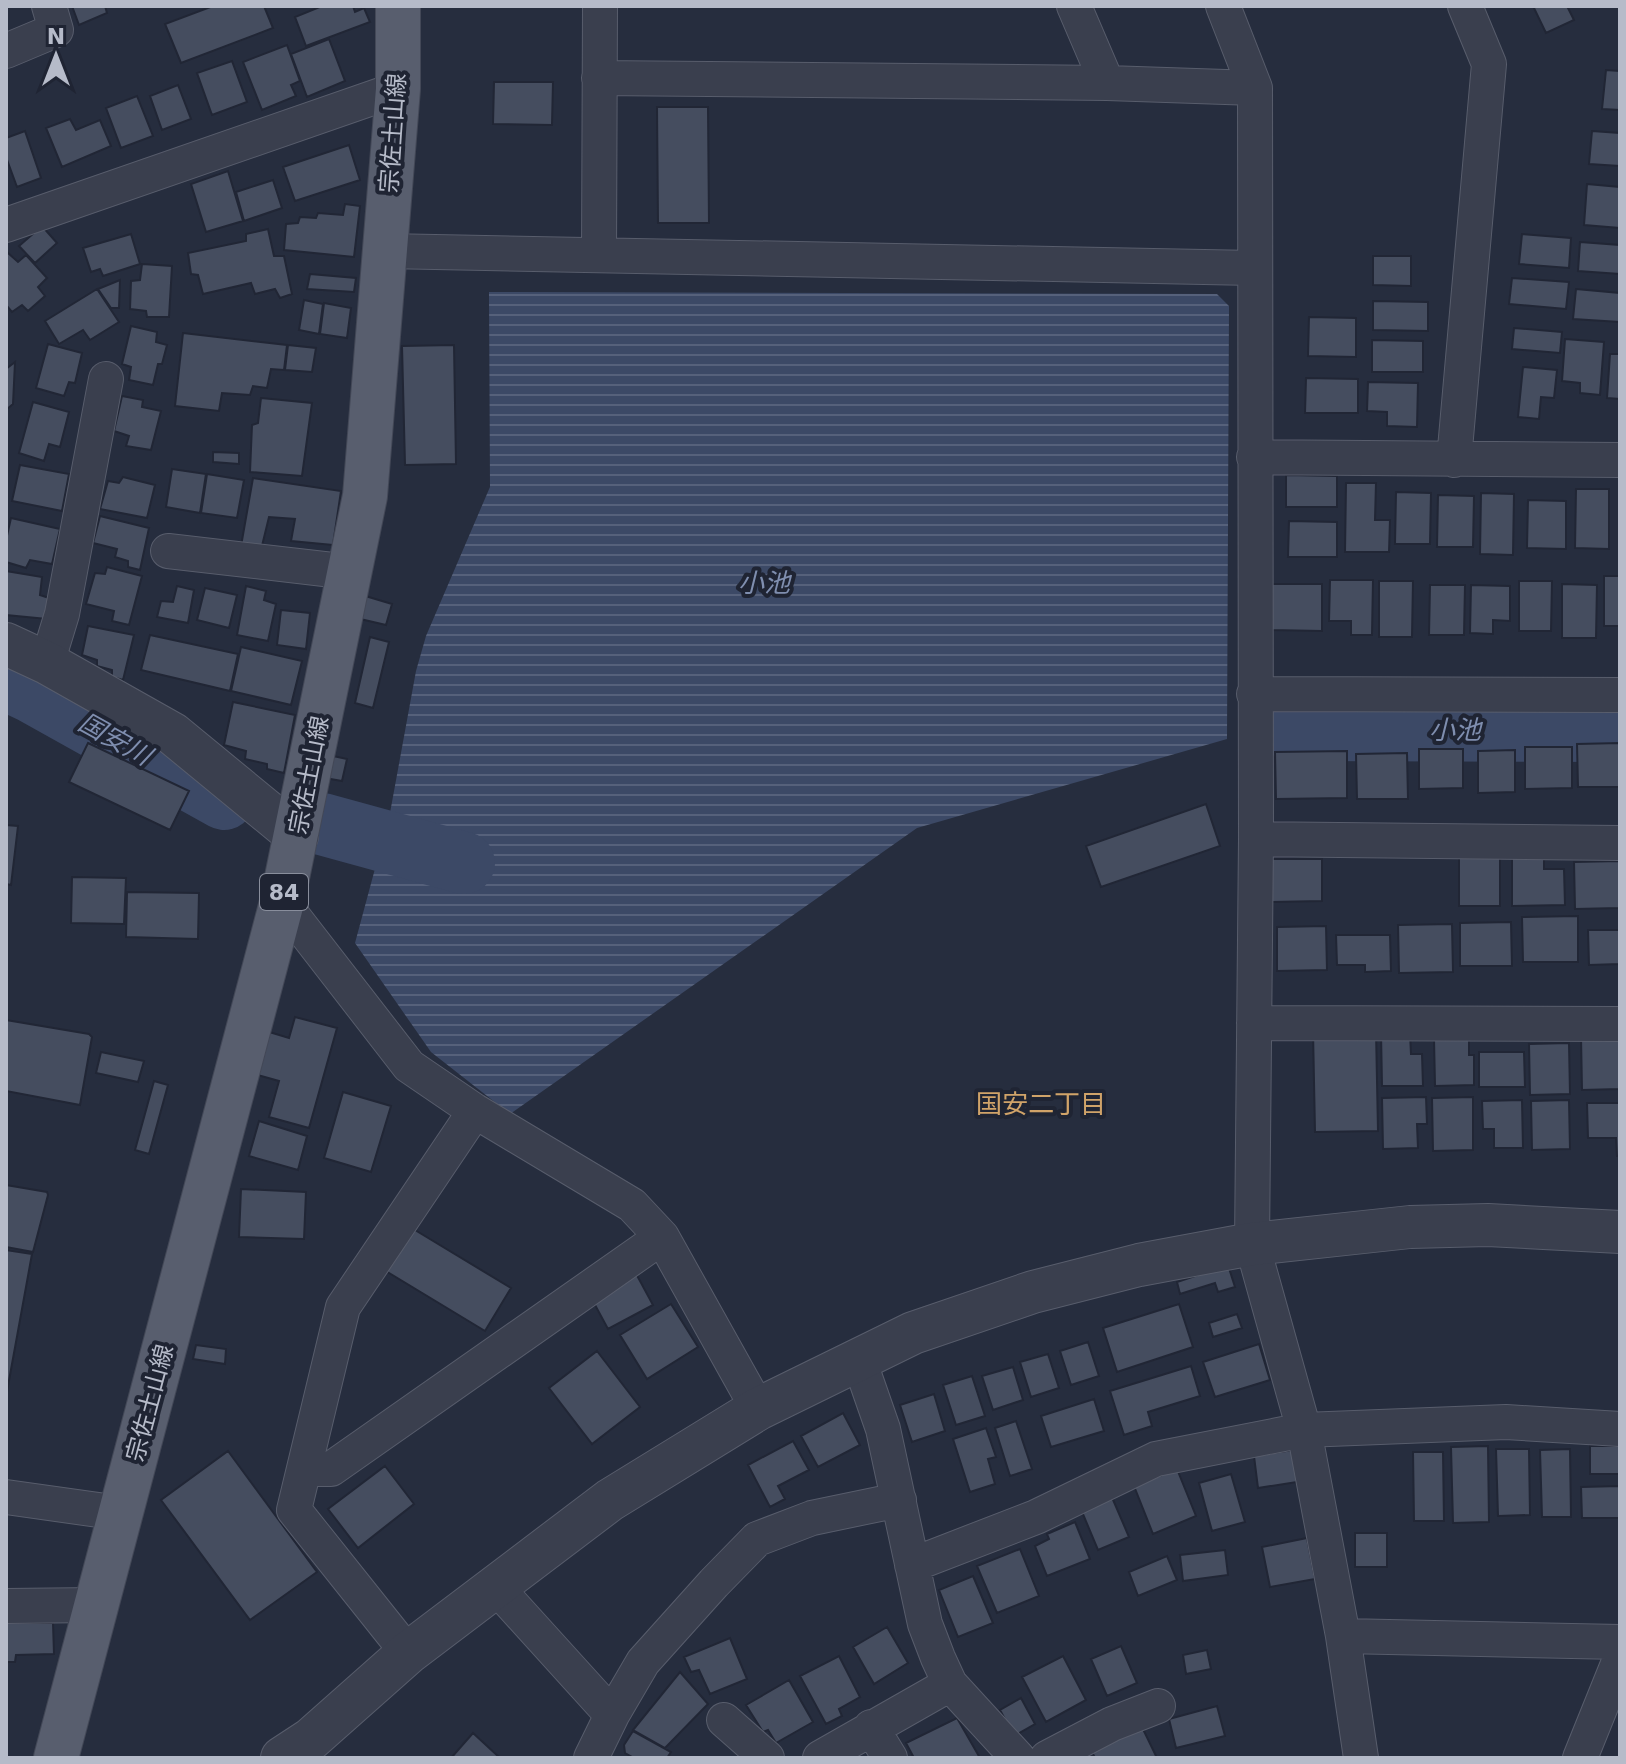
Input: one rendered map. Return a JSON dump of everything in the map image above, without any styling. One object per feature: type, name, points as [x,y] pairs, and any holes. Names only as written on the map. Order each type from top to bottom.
[{"type":"main road","name":"宗佐土山線","points":[[56,1758],[282,902],[365,496],[398,89],[398,6]]},
{"type":"street","points":[[6,51],[56,30],[49,6]]},
{"type":"street","points":[[599,255],[600,6]]},
{"type":"street","points":[[1074,6],[1107,83]]},
{"type":"street","points":[[1223,6],[1255,88],[1256,839],[1252,1244],[1304,1430],[1343,1636],[1361,1758]]},
{"type":"street","points":[[1454,460],[1489,64],[1465,6]]},
{"type":"street","points":[[599,78],[1107,83],[1255,88]]},
{"type":"street","points":[[6,225],[398,89]]},
{"type":"street","points":[[385,251],[1254,268]]},
{"type":"street","points":[[47,663],[106,456],[106,379]]},
{"type":"street","points":[[1254,457],[1620,460]]},
{"type":"street","points":[[168,551],[350,572]]},
{"type":"street","points":[[6,644],[47,663],[173,734],[297,836]]},
{"type":"street","points":[[1254,694],[1620,695]]},
{"type":"street","points":[[1256,839],[1620,843]]},
{"type":"street","points":[[282,902],[409,1066],[475,1111],[632,1205],[662,1237],[758,1409]]},
{"type":"street","points":[[1254,1023],[1620,1024]]},
{"type":"street","points":[[408,1653],[294,1510],[343,1307],[475,1111]]},
{"type":"street","points":[[282,1758],[311,1739],[408,1653],[610,1500],[758,1409],[913,1333],[1033,1292],[1139,1265],[1252,1244],[1410,1227],[1488,1225],[1620,1232]]},
{"type":"street","points":[[305,1469],[331,1469],[662,1237]]},
{"type":"street","points":[[859,1360],[883,1429],[925,1624],[950,1684],[1018,1758]]},
{"type":"street","points":[[912,1565],[1036,1517],[1156,1459],[1304,1430],[1506,1422],[1620,1429]]},
{"type":"street","points":[[6,1497],[120,1513]]},
{"type":"street","points":[[591,1758],[643,1662],[757,1539],[812,1518],[899,1500]]},
{"type":"street","points":[[496,1587],[612,1715]]},
{"type":"street","points":[[6,1606],[96,1605]]},
{"type":"street","points":[[1343,1636],[1620,1642]]},
{"type":"street","points":[[1580,1758],[1620,1659]]},
{"type":"street","points":[[820,1758],[950,1684]]},
{"type":"street","points":[[1047,1758],[1112,1724],[1158,1706]]},
{"type":"street","points":[[724,1720],[767,1758]]},
{"type":"street","points":[[871,1727],[890,1758]]},
{"type":"water","name":"小池","points":[[489,292],[1217,294],[1229,306],[1227,739],[917,828],[510,1114],[431,1052],[355,943],[390,813],[416,671],[426,636],[490,487]]},
{"type":"building","points":[[72,6],[105,6],[107,13],[79,25]]},
{"type":"building","points":[[213,6],[264,6],[273,28],[181,63],[165,24]]},
{"type":"building","points":[[322,6],[353,6],[355,12],[364,8],[370,22],[306,46],[295,17]]},
{"type":"building","points":[[1533,6],[1567,6],[1574,20],[1546,33]]},
{"type":"building","points":[[329,39],[345,81],[307,97],[291,54]]},
{"type":"building","points":[[287,45],[300,81],[291,85],[296,96],[262,110],[243,62]]},
{"type":"building","points":[[232,61],[247,102],[212,115],[197,73]]},
{"type":"building","points":[[1606,70],[1620,71],[1620,110],[1602,109]]},
{"type":"building","points":[[494,82],[553,82],[552,125],[493,124]]},
{"type":"building","points":[[178,85],[191,119],[162,130],[150,96]]},
{"type":"building","points":[[137,96],[153,136],[121,148],[106,108]]},
{"type":"building","points":[[657,107],[708,107],[709,223],[658,223]]},
{"type":"building","points":[[70,119],[76,130],[100,120],[111,146],[62,167],[46,128]]},
{"type":"building","points":[[25,131],[41,178],[17,187],[6,157],[6,138]]},
{"type":"building","points":[[1592,131],[1620,133],[1620,166],[1589,164]]},
{"type":"building","points":[[349,145],[360,180],[295,201],[283,167]]},
{"type":"building","points":[[228,171],[243,221],[206,232],[191,184]]},
{"type":"building","points":[[273,180],[282,208],[244,221],[236,192]]},
{"type":"building","points":[[1587,184],[1620,187],[1620,228],[1584,225]]},
{"type":"building","points":[[345,204],[360,206],[354,257],[284,250],[286,224],[298,223],[300,217],[316,218],[318,213],[343,215]]},
{"type":"building","points":[[42,226],[57,243],[35,263],[19,246]]},
{"type":"building","points":[[268,229],[274,256],[284,256],[292,294],[280,298],[275,289],[255,294],[251,283],[203,294],[198,275],[191,274],[188,253],[246,241],[246,234]]},
{"type":"building","points":[[131,234],[140,264],[103,276],[100,269],[91,272],[83,248]]},
{"type":"building","points":[[1522,234],[1571,238],[1569,268],[1519,264]]},
{"type":"building","points":[[1580,242],[1620,245],[1620,274],[1578,271]]},
{"type":"building","points":[[8,253],[18,262],[26,255],[47,278],[38,287],[45,296],[28,311],[22,305],[12,312],[6,305]]},
{"type":"building","points":[[1373,256],[1411,256],[1411,286],[1373,285]]},
{"type":"building","points":[[142,264],[172,266],[169,317],[147,317],[146,311],[130,309],[131,281],[140,280]]},
{"type":"building","points":[[310,274],[356,278],[354,292],[307,289]]},
{"type":"building","points":[[1512,278],[1569,282],[1566,309],[1509,304]]},
{"type":"building","points":[[120,280],[119,308],[111,308],[98,289]]},
{"type":"building","points":[[97,289],[119,322],[90,340],[83,330],[59,344],[45,321]]},
{"type":"building","points":[[1576,289],[1620,293],[1620,322],[1573,319]]},
{"type":"building","points":[[304,300],[323,304],[319,334],[299,330]]},
{"type":"building","points":[[1373,301],[1428,302],[1428,331],[1373,330]]},
{"type":"building","points":[[324,303],[351,308],[347,338],[320,334]]},
{"type":"building","points":[[1309,317],[1356,318],[1356,357],[1308,356]]},
{"type":"building","points":[[131,326],[157,332],[156,342],[167,345],[153,385],[129,380],[131,367],[122,364]]},
{"type":"building","points":[[1514,328],[1562,332],[1560,353],[1512,349]]},
{"type":"building","points":[[183,333],[287,345],[284,370],[271,369],[267,388],[253,386],[250,395],[222,393],[219,411],[175,406]]},
{"type":"building","points":[[1565,339],[1604,342],[1600,395],[1580,393],[1580,383],[1562,381]]},
{"type":"building","points":[[1372,340],[1423,341],[1423,372],[1372,372]]},
{"type":"building","points":[[48,344],[82,353],[75,383],[69,382],[64,396],[36,388]]},
{"type":"building","points":[[288,345],[316,348],[312,372],[285,370]]},
{"type":"building","points":[[454,345],[456,464],[405,465],[402,346]]},
{"type":"building","points":[[1610,354],[1620,354],[1620,399],[1607,398]]},
{"type":"building","points":[[15,362],[13,404],[6,410],[6,369]]},
{"type":"building","points":[[1523,367],[1557,370],[1554,398],[1541,397],[1539,419],[1518,417]]},
{"type":"building","points":[[1306,378],[1358,379],[1358,413],[1305,413]]},
{"type":"building","points":[[1368,382],[1418,383],[1417,427],[1387,426],[1387,412],[1367,411]]},
{"type":"building","points":[[122,396],[143,400],[142,407],[161,411],[151,450],[126,446],[129,436],[114,431]]},
{"type":"building","points":[[261,398],[312,403],[302,476],[250,472],[252,425],[258,423]]},
{"type":"building","points":[[33,402],[69,412],[60,447],[49,444],[44,461],[19,453]]},
{"type":"building","points":[[213,452],[239,453],[239,464],[213,462]]},
{"type":"building","points":[[20,465],[69,474],[62,511],[12,501]]},
{"type":"building","points":[[172,469],[206,474],[200,513],[166,507]]},
{"type":"building","points":[[207,474],[244,480],[237,518],[201,513]]},
{"type":"building","points":[[1286,475],[1337,476],[1337,507],[1286,507]]},
{"type":"building","points":[[123,477],[155,485],[147,518],[100,509],[108,481],[119,483]]},
{"type":"building","points":[[253,478],[341,491],[333,545],[291,541],[295,519],[269,517],[261,550],[241,546]]},
{"type":"building","points":[[1346,483],[1376,483],[1375,520],[1390,520],[1389,552],[1345,552]]},
{"type":"building","points":[[1576,489],[1609,489],[1609,549],[1575,548]]},
{"type":"building","points":[[1396,492],[1431,493],[1430,544],[1395,544]]},
{"type":"building","points":[[1481,493],[1514,494],[1513,555],[1480,554]]},
{"type":"building","points":[[1438,495],[1474,496],[1473,547],[1437,547]]},
{"type":"building","points":[[1528,500],[1566,501],[1566,549],[1527,548]]},
{"type":"building","points":[[100,516],[149,528],[140,570],[128,567],[128,561],[115,557],[117,549],[93,543]]},
{"type":"building","points":[[11,518],[60,529],[52,564],[30,560],[26,568],[6,562],[6,540]]},
{"type":"building","points":[[1289,521],[1337,522],[1337,557],[1288,557]]},
{"type":"building","points":[[107,567],[142,576],[129,625],[112,621],[114,611],[86,604],[95,573],[105,574]]},
{"type":"building","points":[[6,571],[42,577],[40,595],[52,599],[47,619],[6,615]]},
{"type":"building","points":[[1604,576],[1620,576],[1620,626],[1604,626]]},
{"type":"building","points":[[1330,580],[1373,580],[1372,635],[1351,635],[1351,621],[1329,621]]},
{"type":"building","points":[[1379,581],[1413,581],[1412,637],[1379,637]]},
{"type":"building","points":[[1519,581],[1552,581],[1551,631],[1519,631]]},
{"type":"building","points":[[1270,584],[1322,584],[1322,631],[1269,630]]},
{"type":"building","points":[[1562,584],[1597,585],[1596,638],[1562,638]]},
{"type":"building","points":[[1430,585],[1465,585],[1464,635],[1429,635]]},
{"type":"building","points":[[1471,585],[1510,586],[1510,621],[1493,620],[1493,634],[1470,633]]},
{"type":"building","points":[[177,586],[194,590],[188,623],[157,617],[161,601],[173,602]]},
{"type":"building","points":[[246,586],[266,591],[264,600],[276,604],[268,641],[237,635]]},
{"type":"building","points":[[205,588],[237,595],[229,628],[197,620]]},
{"type":"building","points":[[362,595],[392,604],[386,625],[356,618]]},
{"type":"building","points":[[281,610],[310,613],[306,649],[277,645]]},
{"type":"building","points":[[88,626],[134,635],[123,680],[112,677],[112,670],[97,666],[97,660],[82,655]]},
{"type":"building","points":[[150,635],[238,654],[230,691],[141,670]]},
{"type":"building","points":[[370,637],[389,642],[373,708],[355,703]]},
{"type":"building","points":[[241,647],[302,661],[291,705],[231,691]]},
{"type":"building","points":[[233,702],[295,715],[284,773],[267,769],[267,764],[245,759],[246,751],[224,745]]},
{"type":"building","points":[[88,743],[189,791],[170,830],[69,782]]},
{"type":"building","points":[[1620,743],[1620,787],[1578,787],[1577,744]]},
{"type":"building","points":[[1525,747],[1572,747],[1572,788],[1525,789]]},
{"type":"building","points":[[1419,749],[1463,749],[1463,788],[1419,789]]},
{"type":"building","points":[[1515,750],[1515,792],[1478,793],[1478,751]]},
{"type":"building","points":[[1347,751],[1347,798],[1276,799],[1275,752]]},
{"type":"building","points":[[1407,753],[1408,799],[1357,799],[1356,754]]},
{"type":"building","points":[[324,754],[347,759],[342,781],[319,777]]},
{"type":"building","points":[[1206,804],[1220,846],[1101,887],[1086,846]]},
{"type":"building","points":[[6,825],[18,826],[11,885],[6,884]]},
{"type":"building","points":[[1459,855],[1500,855],[1500,906],[1459,906]]},
{"type":"building","points":[[1544,857],[1544,869],[1564,869],[1565,905],[1512,906],[1512,858]]},
{"type":"building","points":[[1272,859],[1322,859],[1322,901],[1272,902]]},
{"type":"building","points":[[1620,861],[1620,908],[1575,909],[1574,862]]},
{"type":"building","points":[[72,877],[126,878],[124,924],[71,923]]},
{"type":"building","points":[[127,892],[199,893],[198,939],[126,937]]},
{"type":"building","points":[[1578,916],[1578,962],[1523,962],[1522,917]]},
{"type":"building","points":[[1511,922],[1512,966],[1460,966],[1460,923]]},
{"type":"building","points":[[1452,924],[1453,972],[1399,973],[1398,925]]},
{"type":"building","points":[[1326,926],[1327,970],[1277,971],[1277,927]]},
{"type":"building","points":[[1588,930],[1620,930],[1620,964],[1589,965]]},
{"type":"building","points":[[1336,935],[1390,935],[1391,971],[1365,972],[1365,965],[1337,965]]},
{"type":"building","points":[[295,1017],[337,1028],[309,1128],[269,1117],[279,1081],[254,1074],[266,1031],[289,1038]]},
{"type":"building","points":[[6,1020],[92,1037],[80,1105],[6,1091]]},
{"type":"building","points":[[1376,1030],[1378,1131],[1315,1132],[1313,1031]]},
{"type":"building","points":[[1381,1033],[1410,1033],[1411,1054],[1422,1054],[1423,1086],[1382,1086]]},
{"type":"building","points":[[1620,1036],[1620,1089],[1582,1090],[1581,1037]]},
{"type":"building","points":[[1469,1038],[1469,1055],[1474,1055],[1474,1085],[1435,1086],[1434,1039]]},
{"type":"building","points":[[1569,1043],[1570,1094],[1530,1095],[1529,1044]]},
{"type":"building","points":[[101,1052],[144,1061],[138,1082],[96,1073]]},
{"type":"building","points":[[1479,1052],[1524,1052],[1525,1087],[1479,1087]]},
{"type":"building","points":[[154,1081],[168,1085],[149,1154],[135,1150]]},
{"type":"building","points":[[343,1092],[391,1106],[371,1172],[324,1158]]},
{"type":"building","points":[[1426,1097],[1427,1124],[1417,1124],[1418,1148],[1383,1149],[1382,1098]]},
{"type":"building","points":[[1473,1097],[1473,1150],[1433,1151],[1432,1098]]},
{"type":"building","points":[[1522,1100],[1523,1148],[1494,1148],[1494,1129],[1483,1129],[1482,1101]]},
{"type":"building","points":[[1569,1100],[1570,1149],[1532,1150],[1531,1101]]},
{"type":"building","points":[[1587,1103],[1620,1103],[1620,1156],[1617,1156],[1616,1138],[1588,1138]]},
{"type":"building","points":[[259,1121],[307,1136],[298,1170],[249,1156]]},
{"type":"building","points":[[6,1185],[47,1192],[33,1252],[6,1247]]},
{"type":"building","points":[[241,1189],[306,1192],[304,1239],[239,1237]]},
{"type":"building","points":[[410,1227],[511,1288],[485,1331],[384,1270]]},
{"type":"building","points":[[6,1250],[32,1254],[6,1397]]},
{"type":"building","points":[[1228,1265],[1235,1287],[1218,1292],[1215,1283],[1180,1294],[1177,1282]]},
{"type":"building","points":[[633,1268],[653,1305],[608,1329],[588,1292]]},
{"type":"building","points":[[671,1304],[698,1347],[647,1379],[620,1335]]},
{"type":"building","points":[[1179,1304],[1193,1347],[1117,1372],[1103,1328]]},
{"type":"building","points":[[1237,1314],[1242,1328],[1213,1337],[1209,1323]]},
{"type":"building","points":[[1088,1342],[1099,1376],[1071,1385],[1060,1351]]},
{"type":"building","points":[[1259,1344],[1270,1380],[1215,1397],[1203,1362]]},
{"type":"building","points":[[196,1345],[226,1349],[225,1364],[193,1359]]},
{"type":"building","points":[[597,1351],[640,1407],[592,1444],[549,1388]]},
{"type":"building","points":[[1048,1354],[1059,1388],[1031,1397],[1020,1362]]},
{"type":"building","points":[[1191,1366],[1200,1396],[1148,1412],[1152,1426],[1124,1435],[1110,1391]]},
{"type":"building","points":[[1013,1367],[1023,1400],[993,1410],[982,1376]]},
{"type":"building","points":[[972,1376],[985,1416],[956,1425],[943,1385]]},
{"type":"building","points":[[934,1394],[945,1431],[912,1442],[900,1405]]},
{"type":"building","points":[[1094,1399],[1104,1431],[1051,1447],[1041,1416]]},
{"type":"building","points":[[843,1413],[860,1445],[818,1467],[801,1436]]},
{"type":"building","points":[[1016,1421],[1032,1469],[1010,1476],[995,1428]]},
{"type":"building","points":[[986,1428],[996,1457],[988,1459],[995,1484],[970,1492],[953,1439]]},
{"type":"building","points":[[793,1441],[809,1470],[778,1486],[785,1499],[770,1507],[748,1465]]},
{"type":"building","points":[[1488,1446],[1489,1522],[1453,1523],[1451,1447]]},
{"type":"building","points":[[1590,1446],[1620,1446],[1620,1474],[1590,1474]]},
{"type":"building","points":[[1496,1449],[1529,1449],[1530,1515],[1498,1516]]},
{"type":"building","points":[[1570,1449],[1571,1517],[1542,1517],[1540,1450]]},
{"type":"building","points":[[1293,1450],[1297,1482],[1258,1488],[1254,1456]]},
{"type":"building","points":[[228,1451],[317,1572],[250,1620],[161,1500]]},
{"type":"building","points":[[1413,1452],[1443,1452],[1444,1521],[1414,1521]]},
{"type":"building","points":[[385,1466],[414,1504],[358,1548],[328,1509]]},
{"type":"building","points":[[1177,1469],[1196,1516],[1153,1534],[1134,1486]]},
{"type":"building","points":[[1231,1474],[1245,1522],[1212,1531],[1199,1483]]},
{"type":"building","points":[[1620,1486],[1620,1518],[1582,1518],[1581,1487]]},
{"type":"building","points":[[1111,1495],[1129,1537],[1098,1550],[1080,1507]]},
{"type":"building","points":[[1075,1522],[1090,1559],[1047,1576],[1035,1546],[1049,1539],[1047,1534]]},
{"type":"building","points":[[1355,1533],[1387,1533],[1387,1567],[1355,1567]]},
{"type":"building","points":[[1307,1538],[1315,1579],[1270,1587],[1262,1547]]},
{"type":"building","points":[[1020,1549],[1039,1596],[997,1613],[977,1566]]},
{"type":"building","points":[[1225,1550],[1228,1575],[1183,1581],[1180,1555]]},
{"type":"building","points":[[1167,1556],[1177,1580],[1138,1596],[1129,1572]]},
{"type":"building","points":[[973,1576],[993,1623],[958,1637],[939,1590]]},
{"type":"building","points":[[6,1623],[53,1623],[54,1654],[16,1655],[15,1662],[6,1662]]},
{"type":"building","points":[[887,1627],[908,1663],[874,1684],[853,1647]]},
{"type":"building","points":[[730,1638],[747,1679],[710,1694],[699,1670],[691,1672],[684,1657]]},
{"type":"building","points":[[1121,1646],[1137,1683],[1107,1696],[1091,1659]]},
{"type":"building","points":[[1207,1650],[1211,1669],[1186,1674],[1183,1655]]},
{"type":"building","points":[[839,1656],[860,1697],[839,1709],[842,1716],[826,1724],[800,1676]]},
{"type":"building","points":[[1063,1656],[1086,1700],[1046,1722],[1022,1677]]},
{"type":"building","points":[[680,1672],[708,1704],[665,1748],[633,1730]]},
{"type":"building","points":[[789,1680],[813,1722],[776,1743],[768,1730],[763,1732],[746,1705]]},
{"type":"building","points":[[1021,1698],[1035,1724],[1014,1736],[1000,1710]]},
{"type":"building","points":[[1217,1706],[1225,1736],[1176,1748],[1169,1719]]},
{"type":"building","points":[[957,1718],[980,1758],[914,1758],[906,1743]]},
{"type":"building","points":[[1142,1727],[1157,1758],[1095,1758],[1092,1752]]},
{"type":"building","points":[[633,1731],[671,1752],[667,1758],[634,1758],[625,1753],[624,1745]]},
{"type":"building","points":[[473,1733],[500,1758],[451,1758]]},
{"type":"waterway","name":"国安川","points":[[6,680],[224,799]]},
{"type":"waterway","name":"小池","points":[[1291,730],[1620,731]]},
{"type":"waterway","name":"小池","points":[[322,824],[464,863]]},
{"type":"district","name":"国安二丁目","points":[[1041,1104]]}]
